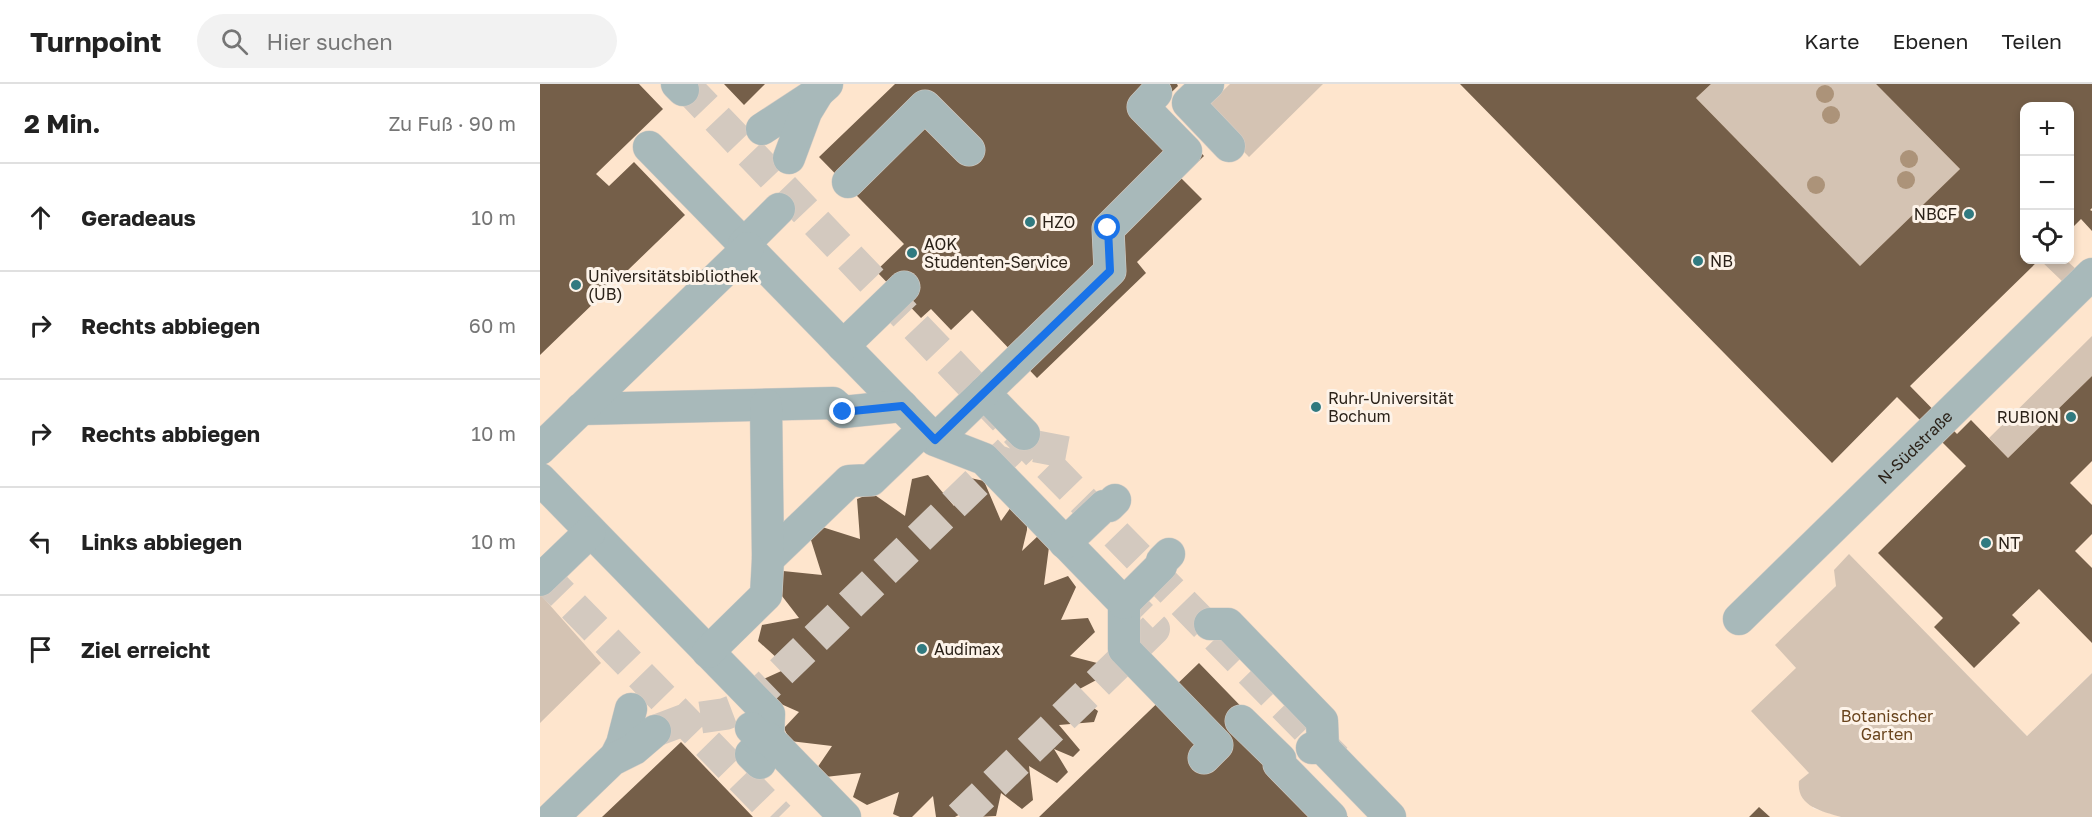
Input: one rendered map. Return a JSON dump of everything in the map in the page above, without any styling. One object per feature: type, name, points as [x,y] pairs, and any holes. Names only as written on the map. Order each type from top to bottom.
[{"type":"street","points":[[762,129],[822,89]]},
{"type":"street","points":[[789,158],[806,112],[822,89]]},
{"type":"street","points":[[1180,93],[1212,153],[1143,106],[1180,93]]},
{"type":"street","points":[[848,182],[931,97],[969,150]]},
{"type":"street","points":[[649,147],[919,424],[984,459],[1124,603],[1124,649],[1211,752],[1236,715],[1280,759],[1279,764],[1331,817]]},
{"type":"street","points":[[892,442],[919,424],[984,393],[1110,271],[1108,228],[1212,153]]},
{"type":"street","points":[[540,449],[746,246],[779,209]]},
{"type":"street","name":"N-Südstraße","points":[[1739,619],[2092,274]]},
{"type":"street","points":[[843,346],[904,287]]},
{"type":"street","points":[[984,393],[1021,431],[984,459]]},
{"type":"street","points":[[581,409],[833,403],[843,412],[919,424]]},
{"type":"street","points":[[708,652],[766,595],[768,559],[766,405]]},
{"type":"street","points":[[768,559],[849,481],[871,480],[919,424]]},
{"type":"street","points":[[540,479],[769,714],[759,743],[845,817]]},
{"type":"street","points":[[1065,543],[1104,506],[1109,506],[1115,500]]},
{"type":"street","points":[[541,583],[591,532]]},
{"type":"street","points":[[1124,603],[1169,555]]},
{"type":"street","points":[[1210,624],[1228,624],[1323,721],[1317,748],[1390,817]]},
{"type":"street","points":[[615,758],[622,744],[632,709]]},
{"type":"street","points":[[553,817],[615,758],[634,748],[656,731]]},
{"type":"shaded area","name":"Ruhr-Universität Bochum","points":[[540,84],[2092,84],[2092,673],[2027,736],[1849,555],[1836,586],[1776,645],[1796,668],[1813,808],[1841,817],[540,817]]},
{"type":"green space","points":[[1230,84],[1323,84],[1249,157],[1203,110]]},
{"type":"green space","points":[[1711,84],[1876,84],[1960,169],[1860,266],[1696,98]]},
{"type":"green space","points":[[2044,264],[2070,264],[2077,270],[2064,283]]},
{"type":"green space","points":[[2092,336],[2092,376],[2008,458],[1989,438]]},
{"type":"green space","name":"Botanischer Garten","points":[[1849,554],[2027,736],[2092,673],[2092,817],[1841,817],[1818,810],[1806,802],[1801,796],[1799,781],[1809,773],[1751,711],[1796,668],[1775,645],[1836,586],[1834,570]]},
{"type":"green space","points":[[540,594],[601,663],[540,723]]},
{"type":"building","name":"Universitätsbibliothek (UB)","points":[[540,84],[639,84],[663,109],[596,174],[609,186],[634,162],[685,215],[540,355]]},
{"type":"building","points":[[724,84],[765,84],[744,105]]},
{"type":"building","name":"HZO","points":[[895,84],[1177,84],[1178,86],[1156,107],[1204,156],[1181,178],[1202,199],[1137,262],[1146,273],[1037,378],[972,310],[951,330],[931,309],[921,318],[876,271],[904,244],[819,157]]},
{"type":"building","points":[[1460,84],[1711,84],[1696,98],[1860,266],[1960,169],[1876,84],[2092,84],[2092,208],[2090,210],[2092,211],[2092,231],[2081,219],[2074,226],[2074,102],[2020,102],[2020,264],[2035,264],[1910,386],[1957,434],[1971,420],[2008,458],[2092,376],[2092,461],[2070,483],[2092,505],[2092,534],[2075,551],[2092,568],[2092,643],[2039,589],[2012,615],[2020,623],[1974,668],[1934,627],[1943,618],[1878,553],[1966,466],[1897,397],[1832,463]]},
{"type":"building","name":"Audimax","points":[[928,475],[954,506],[966,477],[984,481],[1001,521],[1016,500],[1027,510],[1027,530],[1022,551],[1039,535],[1049,547],[1044,585],[1068,576],[1076,587],[1061,620],[1088,618],[1095,632],[1070,656],[1101,664],[1102,677],[1072,693],[1098,711],[1094,722],[1059,725],[1080,750],[1073,757],[1054,749],[1068,772],[1057,783],[1029,766],[1033,800],[1022,809],[1001,793],[996,816],[977,817],[969,809],[955,817],[936,817],[933,796],[912,817],[900,817],[893,814],[899,792],[867,805],[853,797],[861,773],[825,777],[817,768],[832,746],[790,741],[784,728],[799,712],[761,695],[759,681],[788,668],[758,641],[762,625],[799,618],[775,587],[783,571],[822,575],[810,537],[819,526],[860,539],[857,499],[872,493],[905,516],[912,479]]},
{"type":"building","points":[[1199,663],[1348,817],[1039,817]]},
{"type":"building","points":[[681,742],[753,817],[602,817]]},
{"type":"building","points":[[1759,807],[1770,817],[1749,817]]},
{"type":"tunnel","points":[[684,84],[1048,465],[1336,759]]},
{"type":"tunnel","points":[[1048,465],[1055,428]]},
{"type":"tunnel","points":[[655,731],[684,720],[725,714],[746,706],[1009,451],[1016,431]]},
{"type":"tunnel","points":[[540,572],[779,817]]},
{"type":"tunnel","points":[[960,817],[1154,629],[1109,583]]},
{"type":"place","name":"NBCF","points":[[1969,214]]},
{"type":"place","name":"HZO","points":[[1030,222]]},
{"type":"place","name":"AOK Studenten-Service","points":[[912,253]]},
{"type":"place","name":"NB","points":[[1698,261]]},
{"type":"place","name":"Universitätsbibliothek (UB)","points":[[576,285]]},
{"type":"place","name":"Ruhr-Universität Bochum","points":[[1316,407]]},
{"type":"place","name":"RUBION","points":[[2071,417]]},
{"type":"place","name":"NT","points":[[1986,543]]},
{"type":"place","name":"Audimax","points":[[922,649]]},
{"type":"route","points":[[843,412],[902,406],[935,440],[1110,271],[1108,228]]}]
